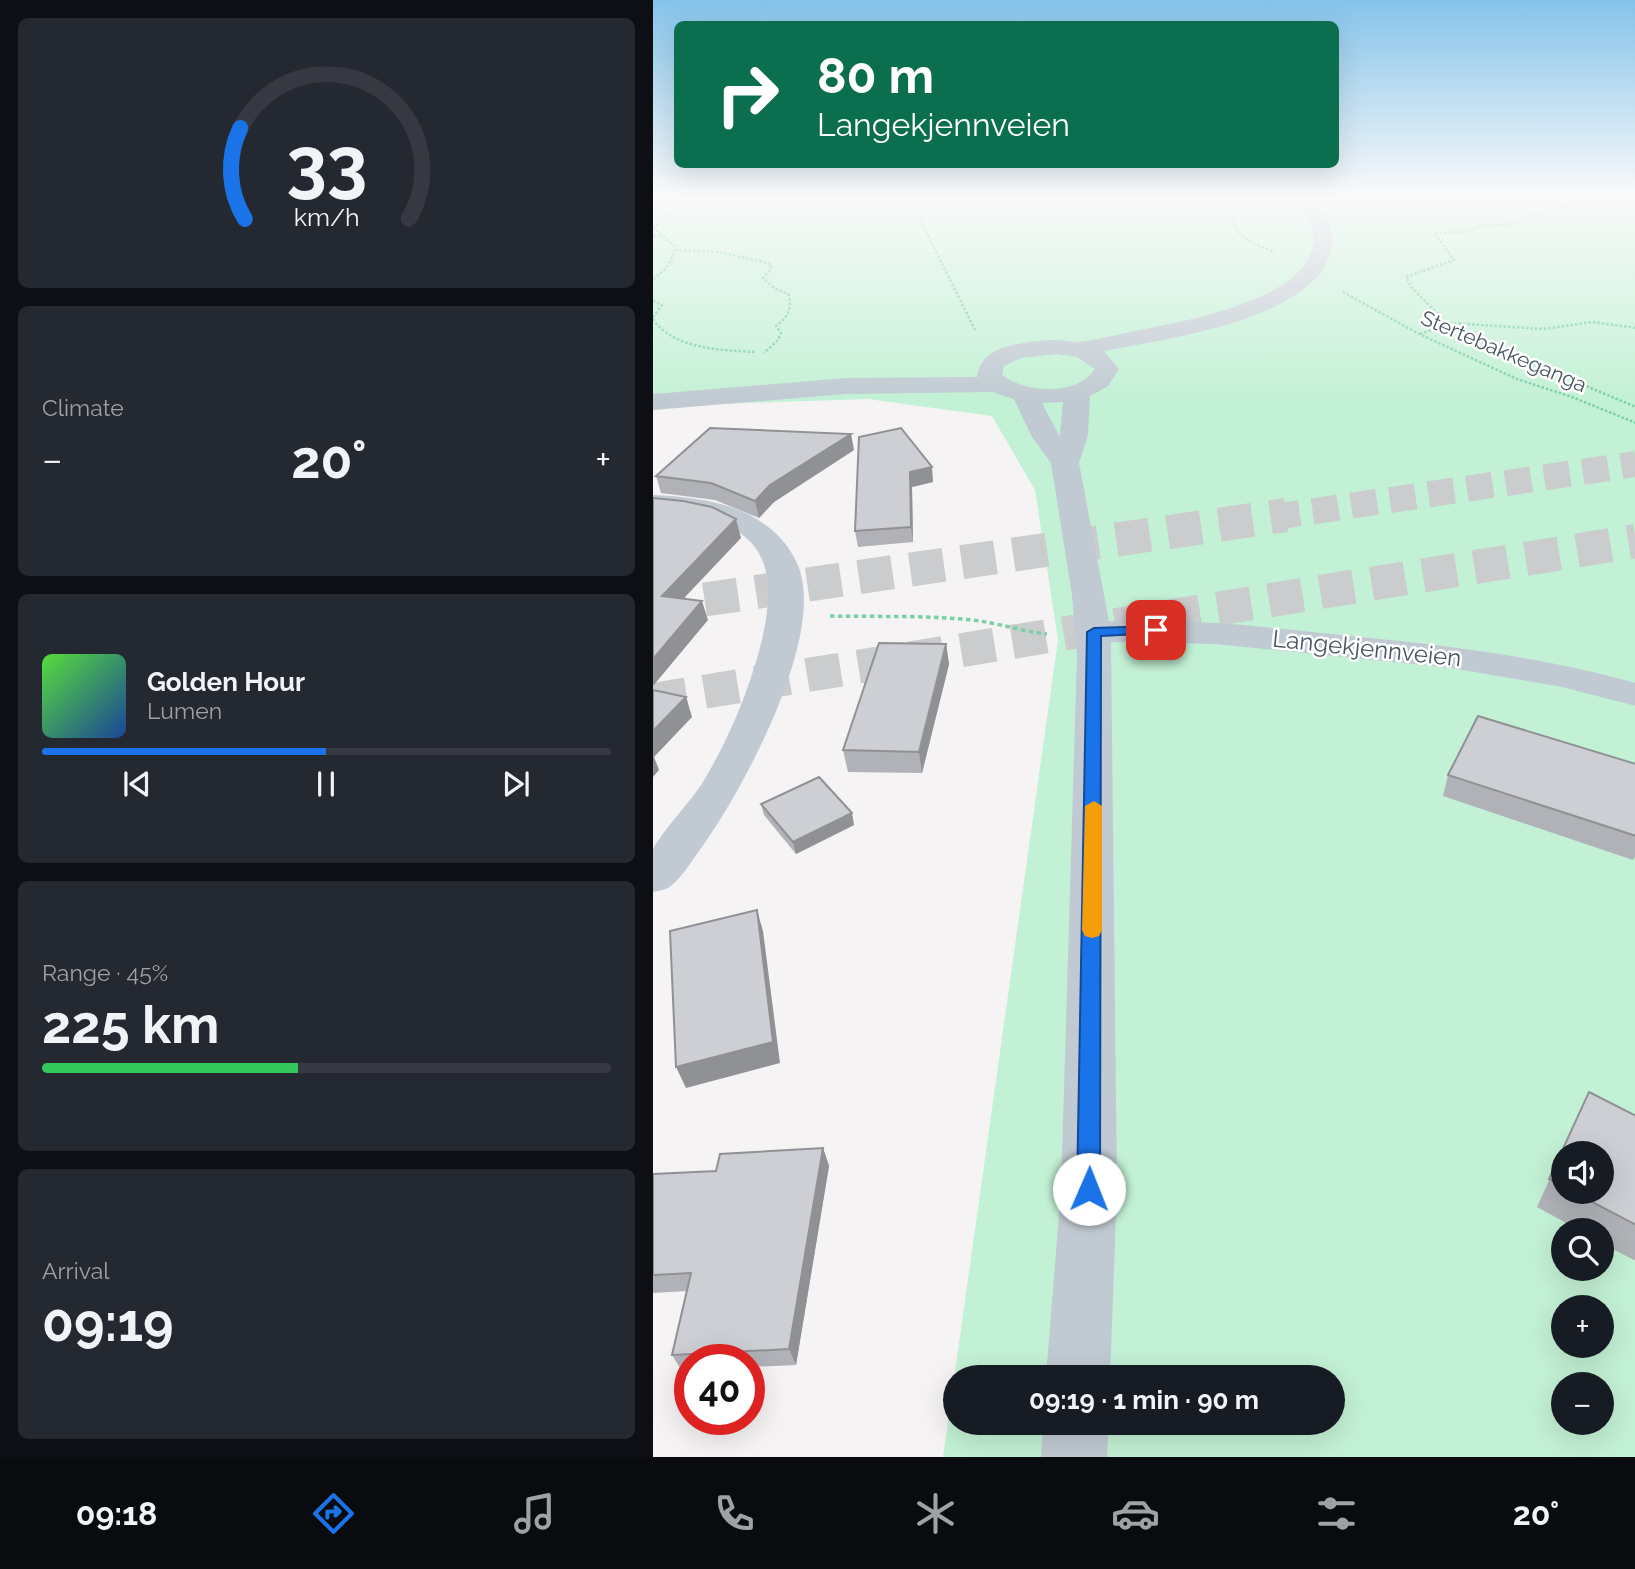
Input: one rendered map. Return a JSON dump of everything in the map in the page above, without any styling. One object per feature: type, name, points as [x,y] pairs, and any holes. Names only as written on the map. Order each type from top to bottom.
[{"type":"street","points":[[653,402],[845,386],[997,368],[1037,348],[1075,349],[1190,329],[1271,299],[1295,285],[1316,263]]},
{"type":"street","points":[[1107,369],[1171,341],[1190,329]]},
{"type":"street","points":[[1024,394],[1041,396],[1077,392],[1104,378],[1107,369],[1103,361],[1092,354],[1075,349]]},
{"type":"street","points":[[997,368],[1024,394],[1046,437],[1065,463],[1080,535],[1073,633],[1089,1189],[1079,1365]]},
{"type":"street","points":[[1065,463],[1074,435],[1077,392]]},
{"type":"street","points":[[653,504],[698,508],[726,515],[753,528],[778,559],[785,577],[784,620],[763,702],[745,746],[719,790],[653,876]]},
{"type":"street","name":"Langekjennveien","points":[[1073,633],[1192,631],[1464,657],[1553,671],[1635,695]]},
{"type":"street","points":[[1074,1457],[1075,1435]]},
{"type":"path","points":[[653,279],[668,270],[670,263]]},
{"type":"path","points":[[763,353],[778,341],[781,333],[776,326],[784,321],[790,308],[788,294],[774,288],[763,278],[770,270],[771,264],[767,263]]},
{"type":"path","points":[[942,263],[972,326],[997,368]]},
{"type":"path","points":[[1440,326],[1436,321],[1438,314],[1412,288],[1406,277],[1448,263]]},
{"type":"path","name":"Stertebakkeganga","points":[[1338,289],[1419,334],[1517,379],[1572,397],[1635,424]]},
{"type":"path","points":[[653,301],[662,305],[653,318],[656,327],[672,338],[729,351],[763,353],[772,360],[769,393]]},
{"type":"path","points":[[1419,334],[1440,326],[1461,323],[1544,328],[1592,322],[1635,328]]},
{"type":"path","points":[[1461,323],[1463,331],[1471,338],[1490,348],[1635,407]]},
{"type":"path","points":[[784,620],[848,616],[970,620],[1033,633],[1073,633]]},
{"type":"green space","points":[[653,263],[1635,263],[1635,1457],[943,1457],[946,1435],[1345,1435],[1345,1365],[956,1365],[1058,640],[1035,490],[992,416],[868,399],[653,406]]},
{"type":"building","points":[[710,428],[851,434],[770,485],[755,501],[711,483],[656,476]]},
{"type":"building","points":[[901,428],[932,467],[910,472],[911,527],[855,531],[859,437]]},
{"type":"building","points":[[653,498],[712,507],[736,519],[662,596],[702,601],[653,659]]},
{"type":"building","points":[[879,643],[946,644],[919,752],[843,750]]},
{"type":"building","points":[[653,690],[686,697],[653,731]]},
{"type":"building","points":[[1478,716],[1636,764],[1636,836],[1448,775]]},
{"type":"building","points":[[819,777],[852,813],[793,842],[761,804]]},
{"type":"building","points":[[757,910],[773,1042],[676,1067],[670,931]]},
{"type":"building","points":[[1589,1092],[1636,1116],[1636,1225],[1596,1204],[1614,1204],[1614,1141],[1566,1141]]},
{"type":"building","points":[[823,1148],[789,1349],[765,1350],[765,1344],[675,1344],[691,1273],[653,1275],[653,1174],[716,1171],[720,1154]]},
{"type":"tunnel","points":[[1274,517],[1636,464]]},
{"type":"tunnel","points":[[653,607],[1286,515]]},
{"type":"tunnel","points":[[653,700],[1636,541]]},
{"type":"slow traffic","points":[[1092,930],[1094,806]]},
{"type":"route","points":[[1089,1189],[1094,632],[1156,630]]}]
